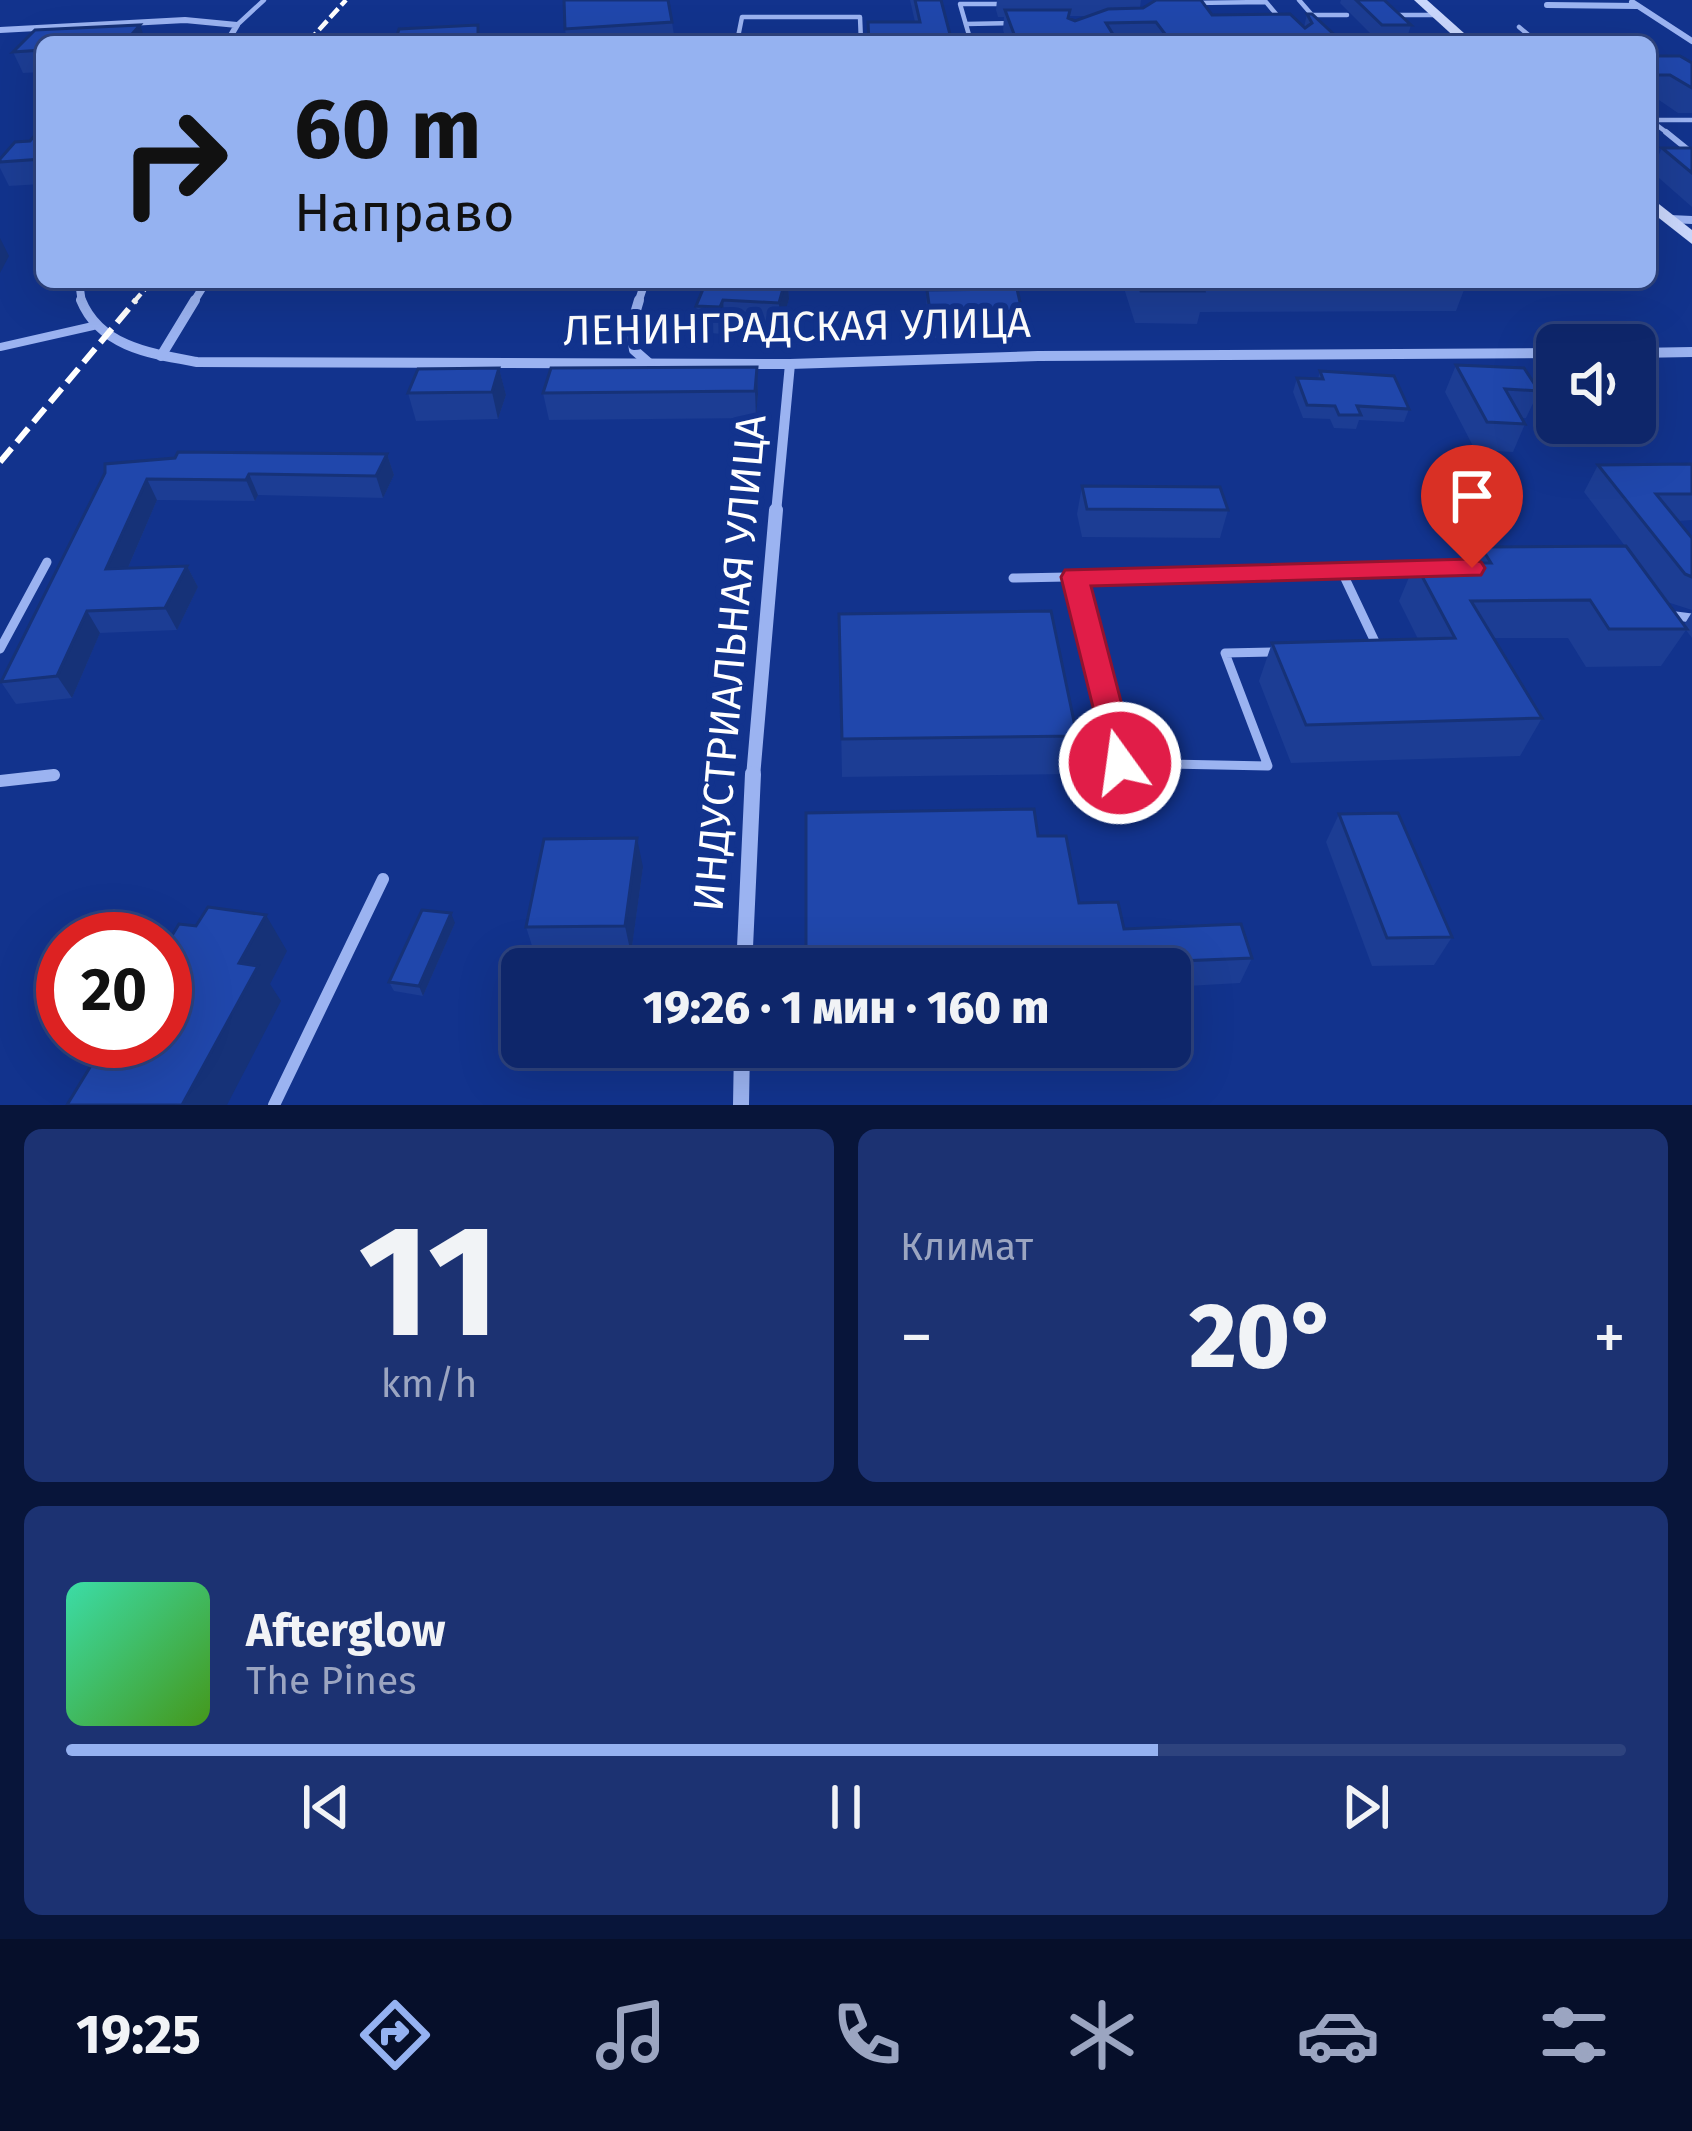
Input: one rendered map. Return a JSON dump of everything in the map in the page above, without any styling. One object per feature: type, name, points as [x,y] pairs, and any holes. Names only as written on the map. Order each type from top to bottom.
[{"type":"street","points":[[1420,0],[1461,36]]},
{"type":"street","points":[[1629,0],[1692,41]]},
{"type":"street","points":[[1547,5],[1637,6]]},
{"type":"street","points":[[0,30],[185,20],[237,25],[231,36]]},
{"type":"street","points":[[1656,207],[1692,239]]},
{"type":"street","points":[[1670,219],[1692,220]]},
{"type":"street","points":[[80,288],[81,303],[93,326]]},
{"type":"street","points":[[161,356],[202,288]]},
{"type":"street","points":[[643,288],[631,327],[634,350],[650,364]]},
{"type":"street","name":"ЛЕНИНГРАДСКАЯ УЛИЦА","points":[[93,326],[161,356],[229,363],[790,364],[1038,356],[1536,353]]},
{"type":"street","points":[[1656,352],[1692,352]]},
{"type":"street","name":"ИНДУСТРИАЛЬНАЯ УЛИЦА","points":[[745,948],[754,739],[790,364]]},
{"type":"street","points":[[742,1068],[742,1105]]},
{"type":"lane","points":[[237,25],[264,0]]},
{"type":"lane","points":[[1299,0],[1324,29]]},
{"type":"lane","points":[[1180,3],[1266,2],[1288,29]]},
{"type":"lane","points":[[969,36],[960,4],[1028,4]]},
{"type":"lane","points":[[1374,4],[1395,24]]},
{"type":"lane","points":[[1311,15],[1347,15]]},
{"type":"lane","points":[[1385,15],[1437,15]]},
{"type":"lane","points":[[738,36],[742,16],[860,17],[861,36]]},
{"type":"lane","points":[[966,23],[1035,23]]},
{"type":"lane","points":[[1519,27],[1530,36]]},
{"type":"lane","points":[[1656,120],[1692,120]]},
{"type":"lane","points":[[1656,125],[1692,153]]},
{"type":"lane","points":[[0,347],[93,326]]},
{"type":"lane","points":[[0,649],[46,562]]},
{"type":"lane","points":[[1013,578],[1434,570]]},
{"type":"lane","points":[[1342,572],[1378,649],[1357,650]]},
{"type":"lane","points":[[1075,577],[1120,763],[1268,766],[1225,653],[1291,651]]},
{"type":"lane","points":[[1655,609],[1692,618]]},
{"type":"lane","points":[[0,781],[54,775]]},
{"type":"lane","points":[[274,1105],[382,880]]},
{"type":"building","points":[[564,0],[668,0],[672,22],[565,29]]},
{"type":"building","points":[[915,0],[941,0],[950,36],[869,36],[868,22],[920,22]]},
{"type":"building","points":[[1156,0],[1201,0],[1212,15],[1290,14],[1305,28],[1312,23],[1307,14],[1312,14],[1336,36],[1166,36],[1156,22],[1106,23],[1114,36],[1015,36],[1005,10],[1070,10],[1068,18],[1075,21],[1108,9],[1143,8]]},
{"type":"building","points":[[1356,0],[1384,0],[1411,25],[1382,25]]},
{"type":"building","points":[[140,25],[130,36],[36,36],[36,50],[13,52],[35,30]]},
{"type":"building","points":[[478,25],[478,36],[397,36],[399,29]]},
{"type":"building","points":[[1656,56],[1680,56],[1692,63],[1692,88],[1670,75],[1656,75]]},
{"type":"building","points":[[36,134],[36,159],[0,162],[15,142],[30,141]]},
{"type":"building","points":[[1662,148],[1692,148],[1692,173]]},
{"type":"building","points":[[704,288],[783,288],[779,303],[723,300],[720,307],[696,306]]},
{"type":"building","points":[[1140,288],[1204,291],[1141,291]]},
{"type":"building","points":[[1017,289],[1022,311],[930,312],[927,290]]},
{"type":"building","points":[[1456,365],[1524,368],[1536,391],[1505,389],[1525,424],[1487,422]]},
{"type":"building","points":[[757,367],[755,391],[543,393],[551,368]]},
{"type":"building","points":[[499,368],[492,392],[408,393],[418,369]]},
{"type":"building","points":[[1320,371],[1394,376],[1409,409],[1357,406],[1361,415],[1339,415],[1335,406],[1307,405],[1297,378],[1323,379]]},
{"type":"building","points":[[178,452],[387,454],[376,476],[249,474],[246,480],[147,479],[106,569],[187,566],[165,608],[87,611],[57,676],[1,682],[105,473],[105,464],[175,458]]},
{"type":"building","points":[[1692,464],[1692,494],[1656,494],[1692,538],[1692,577],[1598,465]]},
{"type":"building","points":[[1082,486],[1220,487],[1228,510],[1087,509]]},
{"type":"building","points":[[1626,546],[1687,629],[1609,629],[1590,600],[1471,601],[1542,718],[1306,725],[1272,643],[1455,638],[1415,563],[1491,563],[1481,547]]},
{"type":"building","points":[[1051,611],[1077,736],[842,739],[839,614]]},
{"type":"building","points":[[1034,809],[1038,836],[1066,836],[1079,903],[1118,902],[1124,929],[1241,924],[1252,958],[1191,961],[1191,948],[806,948],[806,813]]},
{"type":"building","points":[[1398,813],[1452,937],[1387,938],[1339,814]]},
{"type":"building","points":[[637,838],[625,926],[526,927],[544,839]]},
{"type":"building","points":[[208,907],[266,915],[239,963],[258,966],[182,1105],[67,1105],[90,1068],[192,1068],[192,926]]},
{"type":"building","points":[[422,910],[451,913],[419,986],[389,982]]},
{"type":"railway","points":[[313,36],[346,0]]},
{"type":"railway","points":[[133,303],[146,288]]},
{"type":"railway","points":[[0,462],[136,300]]},
{"type":"route","points":[[1120,763],[1075,577],[1472,568]]}]
